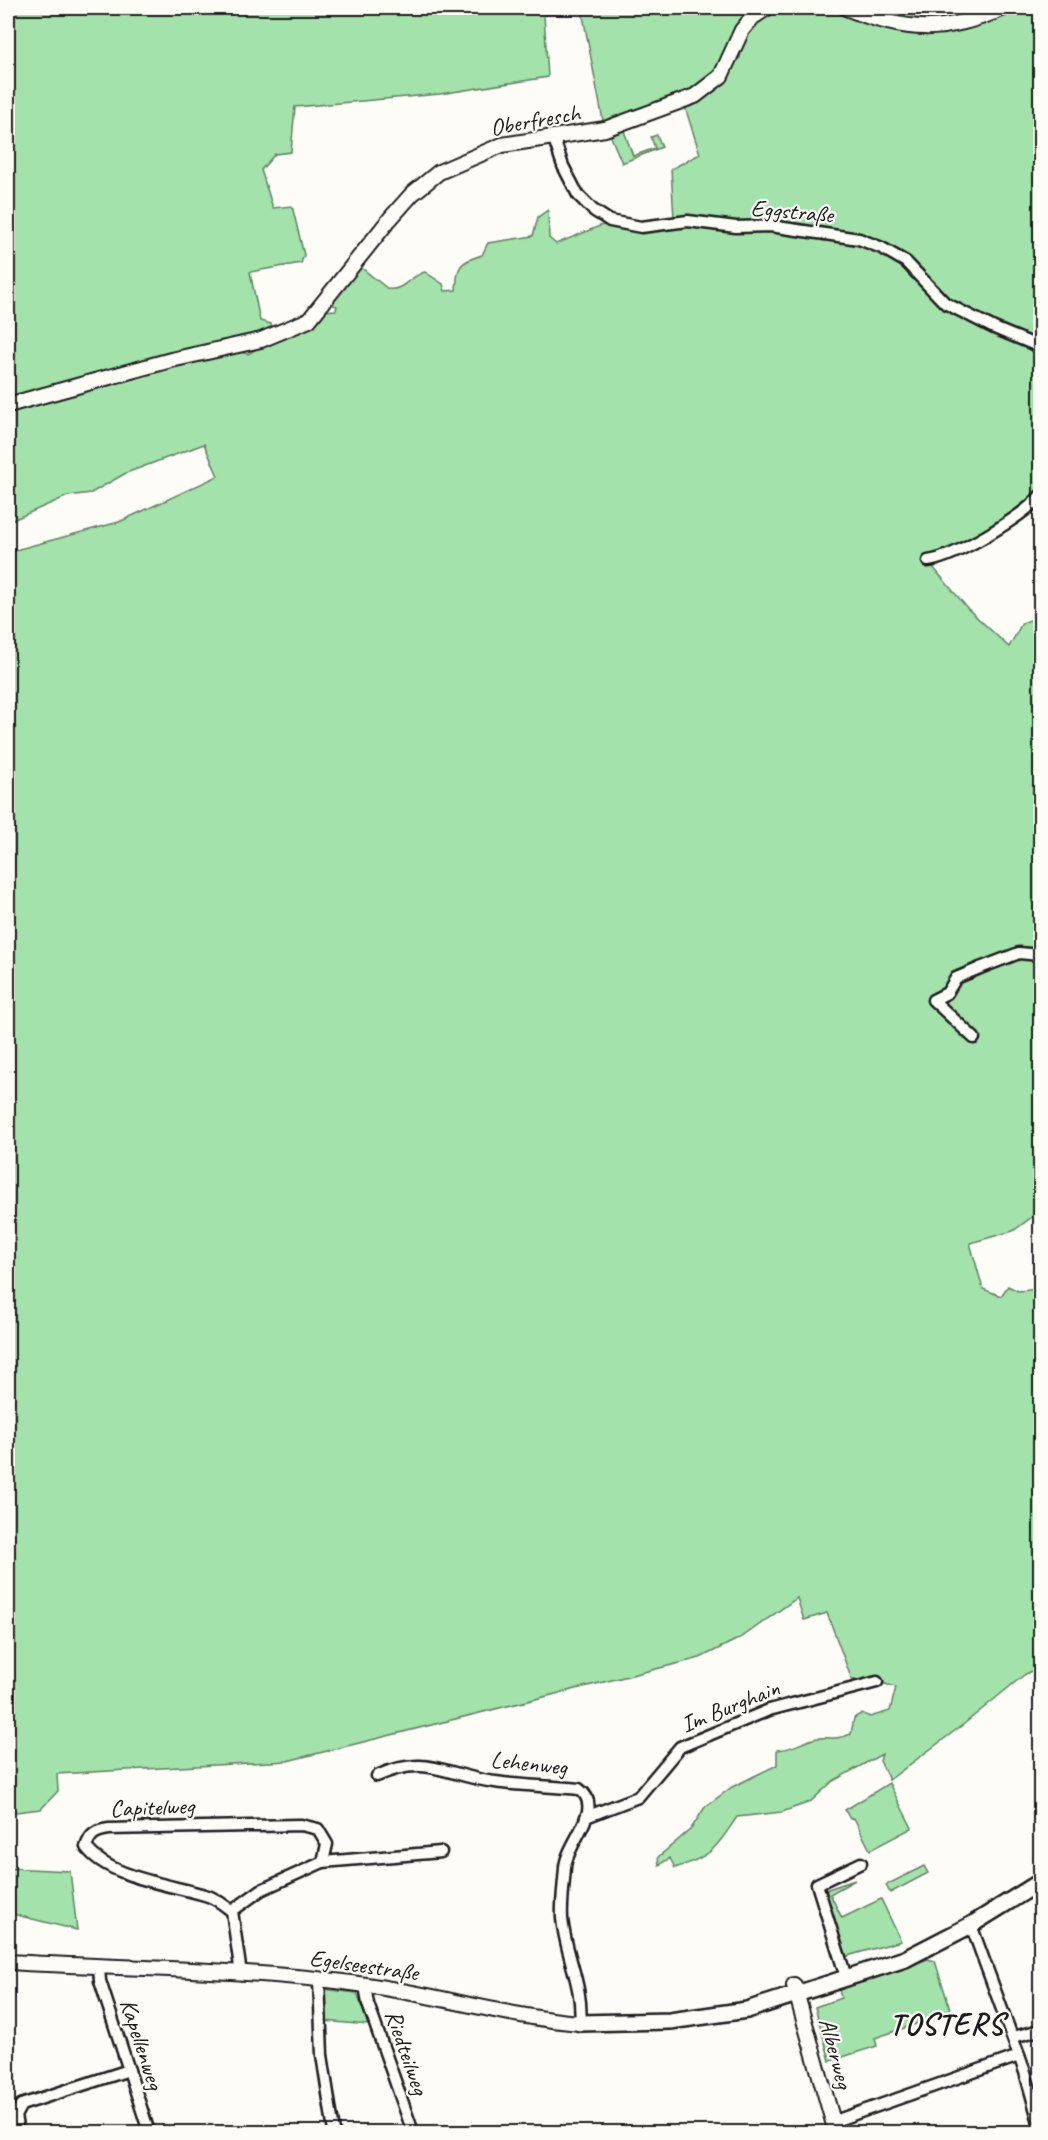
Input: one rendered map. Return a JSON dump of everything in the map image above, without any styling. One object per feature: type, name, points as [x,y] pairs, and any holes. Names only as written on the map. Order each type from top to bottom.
[{"type":"main road","name":"Egelseestraße","points":[[580,2023],[670,2020],[712,2013],[716,2007],[795,1989],[904,1949],[911,1953],[971,1925],[1041,1882]]},
{"type":"street","name":"Oberfresch","points":[[8,405],[276,336],[309,320],[412,194],[440,172],[502,145],[554,139],[605,129],[706,89],[726,68],[742,30],[753,17],[767,8]]},
{"type":"street","points":[[846,8],[882,22],[923,28],[956,25],[1004,8]]},
{"type":"street","name":"Eggstraße","points":[[554,139],[563,166],[578,195],[592,210],[610,221],[641,227],[688,220],[736,226],[771,226],[859,239],[882,248],[906,262],[945,303],[994,328],[1041,347]]},
{"type":"street","points":[[928,561],[945,558],[1017,517],[1041,496]]},
{"type":"street","points":[[974,1038],[933,1000],[947,993],[956,978],[980,968],[1019,953],[1041,955]]},
{"type":"street","name":"Im Burghain","points":[[586,1817],[638,1797],[680,1747],[769,1710],[877,1682]]},
{"type":"street","name":"Lehenweg","points":[[376,1776],[391,1769],[417,1764],[496,1783],[579,1788],[586,1794],[590,1805],[586,1817]]},
{"type":"street","points":[[580,2023],[582,2006],[562,1919],[566,1861],[586,1817]]},
{"type":"street","name":"Capitelweg","points":[[232,1911],[211,1897],[157,1883],[107,1864],[92,1856],[86,1847],[89,1837],[96,1830],[109,1829],[301,1825],[318,1829],[325,1838],[323,1862]]},
{"type":"street","points":[[241,1974],[232,1911],[261,1890],[323,1862],[441,1852]]},
{"type":"street","points":[[845,1972],[817,1884],[861,1863]]},
{"type":"street","points":[[971,1925],[1013,2037],[1041,2126]]},
{"type":"street","name":"Egelseestraße","points":[[8,1962],[319,1980],[365,1985],[515,2016],[580,2023]]},
{"type":"street","name":"Kapellenweg","points":[[99,1967],[100,1981],[149,2133]]},
{"type":"street","points":[[319,1980],[322,2055],[334,2133]]},
{"type":"street","name":"Riedteilweg","points":[[365,1985],[369,2004],[413,2133]]},
{"type":"street","name":"Alberweg","points":[[795,1989],[834,2127]]},
{"type":"street","points":[[1013,2037],[1041,2030]]},
{"type":"street","points":[[834,2127],[1019,2056]]},
{"type":"street","points":[[18,2133],[15,2116],[21,2105],[129,2070]]},
{"type":"green space","points":[[8,8],[759,8],[727,59],[705,86],[604,126],[582,11],[544,15],[548,77],[440,94],[295,107],[291,152],[275,154],[261,170],[273,208],[292,206],[304,255],[301,263],[250,272],[260,321],[271,324],[275,333],[8,402]]},
{"type":"green space","points":[[777,8],[839,8],[881,24],[994,17],[1013,8],[1040,8],[1040,344],[948,301],[907,260],[846,240],[892,256],[943,307],[1040,349],[1040,493],[1029,504],[1002,522],[927,560],[968,609],[1009,647],[1022,623],[1040,616],[1040,1211],[1013,1231],[970,1243],[983,1289],[1001,1296],[1008,1286],[1018,1291],[1040,1289],[1040,1666],[1024,1675],[964,1724],[889,1780],[880,1761],[882,1754],[833,1781],[810,1802],[782,1812],[737,1817],[718,1844],[706,1855],[675,1868],[670,1858],[659,1865],[658,1857],[691,1829],[705,1807],[732,1787],[777,1765],[777,1750],[818,1738],[834,1738],[851,1734],[854,1718],[862,1713],[870,1717],[890,1711],[896,1687],[881,1683],[879,1679],[852,1680],[827,1613],[804,1620],[797,1598],[742,1637],[700,1658],[287,1761],[57,1774],[58,1791],[41,1809],[8,1813],[8,552],[119,522],[218,476],[204,444],[126,473],[91,493],[68,496],[8,522],[8,408],[172,363],[240,352],[248,354],[323,311],[336,310],[337,306],[330,304],[358,265],[388,289],[398,288],[425,272],[443,284],[445,291],[456,290],[459,270],[464,263],[482,255],[488,243],[533,236],[538,217],[548,210],[549,238],[556,244],[607,223],[617,227],[674,219],[671,169],[700,154],[684,104],[735,59],[740,58],[745,32]]},
{"type":"green space","points":[[855,8],[996,8],[923,25]]},
{"type":"green space","points":[[623,128],[633,156],[655,148],[651,137],[657,135],[662,147],[622,163],[611,137],[612,132]]},
{"type":"green space","points":[[889,1783],[912,1828],[870,1850],[854,1818],[850,1819],[845,1810]]},
{"type":"green space","points":[[924,1866],[928,1873],[890,1893],[886,1885]]},
{"type":"green space","points":[[8,1868],[70,1871],[77,1930],[8,1913]]},
{"type":"green space","points":[[855,1880],[830,1894],[842,1918],[881,1899],[901,1941],[847,1956],[823,1896],[828,1889]]},
{"type":"green space","points":[[928,1959],[935,1961],[951,2012],[875,2038],[877,2046],[830,2061],[815,2007],[841,1998],[839,1989]]},
{"type":"green space","points":[[323,1989],[357,1993],[368,2025],[324,2021]]},
{"type":"district","name":"TOSTERS","points":[[947,2024]]}]
